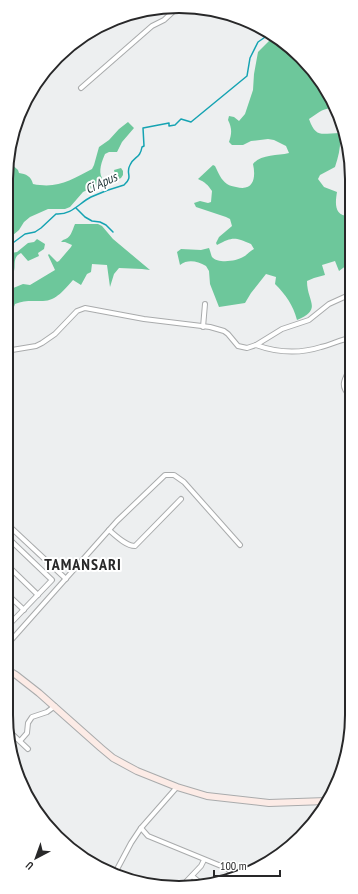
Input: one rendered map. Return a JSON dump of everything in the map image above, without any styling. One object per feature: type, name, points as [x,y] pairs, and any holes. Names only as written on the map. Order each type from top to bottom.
[{"type":"main road","points":[[13,674],[55,706],[100,748],[113,758],[137,771],[176,787],[207,796],[269,803],[321,801]]},
{"type":"street","points":[[81,88],[152,26],[164,20],[172,13]]},
{"type":"street","points":[[13,350],[32,347],[42,343],[55,334],[75,313],[82,308],[144,320],[224,331],[238,346],[247,348],[256,345],[282,329],[309,320],[329,304],[345,297]]},
{"type":"street","points":[[203,327],[205,304]]},
{"type":"street","points":[[256,345],[272,350],[300,352],[321,348],[345,340]]},
{"type":"street","points":[[345,378],[343,382],[345,389]]},
{"type":"street","points":[[13,638],[109,530],[160,478],[169,474],[180,478],[184,482],[240,545]]},
{"type":"street","points":[[109,530],[126,543],[135,546],[180,499]]},
{"type":"street","points":[[13,530],[66,579]]},
{"type":"street","points":[[13,543],[52,580],[13,621]]},
{"type":"street","points":[[13,571],[38,595]]},
{"type":"street","points":[[13,599],[24,610]]},
{"type":"street","points":[[20,741],[27,733],[28,723],[32,717],[47,712],[55,706]]},
{"type":"street","points":[[14,736],[28,749]]},
{"type":"street","points":[[118,869],[142,828],[176,787]]},
{"type":"street","points":[[142,828],[148,836],[226,868],[232,872]]},
{"type":"street","points":[[187,881],[201,866],[204,860]]},
{"type":"street","points":[[192,876],[197,880]]},
{"type":"green space","points":[[270,40],[280,47],[304,70],[323,96],[329,108],[319,112],[309,119],[314,130],[320,134],[338,133],[340,140],[338,158],[335,167],[320,175],[318,179],[324,187],[337,192],[337,209],[345,216],[345,266],[339,271],[335,261],[322,265],[325,275],[307,281],[312,308],[305,316],[297,320],[289,300],[275,284],[276,277],[266,274],[245,303],[219,307],[210,284],[209,271],[206,266],[193,261],[180,265],[177,252],[181,249],[201,250],[209,248],[212,257],[215,259],[219,261],[232,261],[244,256],[254,249],[251,244],[237,239],[230,239],[217,245],[216,243],[219,237],[232,226],[230,219],[196,207],[194,203],[200,201],[208,203],[211,202],[212,191],[203,181],[198,179],[213,165],[221,178],[227,184],[242,188],[247,187],[252,182],[254,178],[253,164],[260,158],[289,153],[286,146],[274,140],[268,139],[251,141],[243,145],[232,145],[229,142],[231,131],[228,120],[229,116],[234,117],[239,121],[245,114],[253,90],[258,52]]},
{"type":"green space","points":[[128,122],[134,128],[122,142],[117,152],[109,152],[105,154],[100,169],[102,178],[111,180],[115,174],[114,170],[121,168],[123,175],[121,178],[109,184],[83,192],[70,207],[65,209],[48,209],[30,217],[13,235],[13,166],[19,173],[30,177],[33,184],[50,185],[64,182],[92,169],[99,147],[109,140]]},
{"type":"green space","points":[[75,224],[98,224],[102,226],[113,239],[150,270],[119,268],[114,274],[110,287],[107,265],[92,264],[91,272],[87,274],[81,285],[73,280],[60,294],[52,299],[43,301],[25,301],[15,304],[13,310],[13,288],[23,284],[30,285],[55,270],[48,255],[49,254],[57,262],[59,261],[72,245],[61,242],[70,236]]},
{"type":"green space","points":[[37,239],[45,244],[44,249],[38,253],[39,256],[28,261],[21,253],[17,256],[15,259],[13,273],[13,253],[17,252],[28,243],[34,242]]},
{"type":"waterway","name":"Ci Apus","points":[[13,243],[25,234],[35,232],[41,228],[56,214],[67,213],[91,197],[124,185],[129,177],[128,171],[130,165],[140,154],[142,147],[144,146],[143,128],[169,123],[169,126],[175,125],[181,119],[191,122],[247,76],[250,58],[258,42],[265,37]]},
{"type":"waterway","points":[[76,208],[85,217],[92,221],[100,222],[106,225],[113,232]]},
{"type":"district","name":"TAMANSARI","points":[[83,564]]}]
